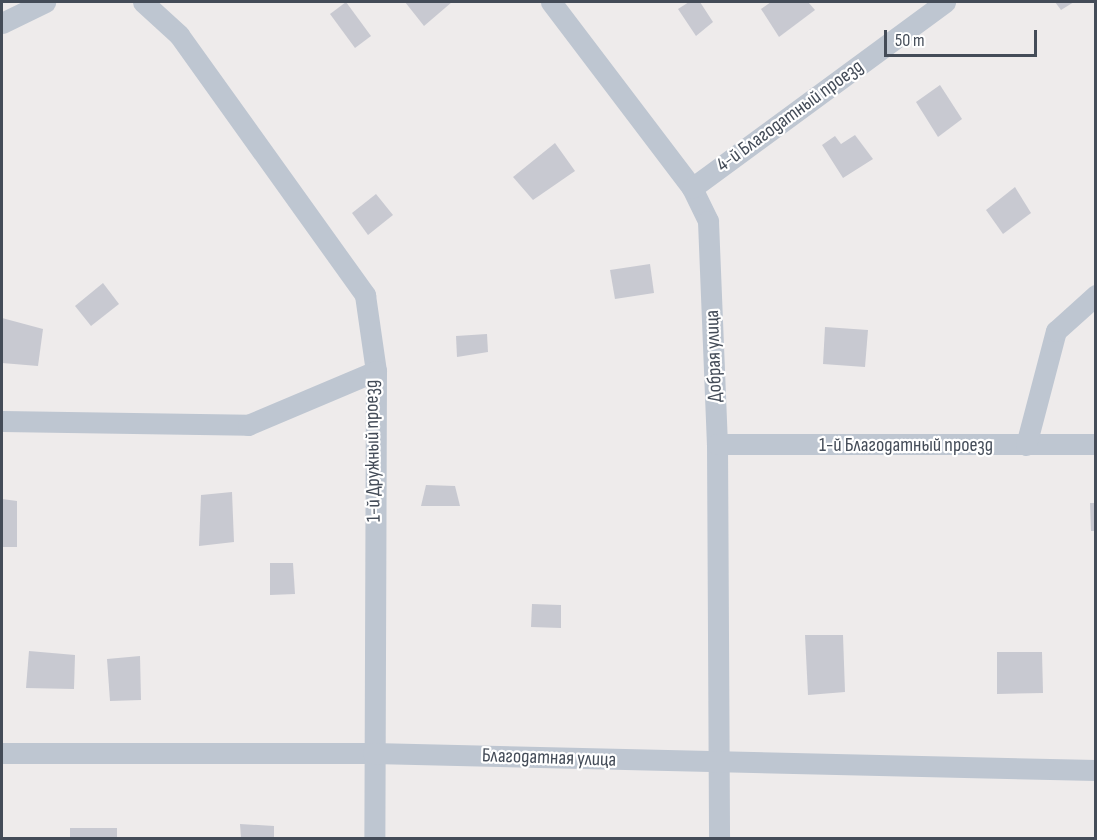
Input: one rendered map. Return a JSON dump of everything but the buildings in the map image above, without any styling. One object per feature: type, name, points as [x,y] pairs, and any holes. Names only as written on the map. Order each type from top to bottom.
[{"type":"street","points":[[2,23],[45,2]]},
{"type":"street","points":[[143,2],[179,35],[365,295],[376,371]]},
{"type":"street","name":"Добрая улица","points":[[550,2],[692,188],[708,221],[717,444],[719,838]]},
{"type":"street","name":"4-й Благодатный проезд","points":[[692,188],[945,2]]},
{"type":"street","points":[[1026,445],[1056,331],[1095,295]]},
{"type":"street","name":"1-й Дружный проезд","points":[[2,421],[248,426],[376,371],[374,838]]},
{"type":"street","name":"1-й Благодатный проезд","points":[[717,444],[1095,444]]},
{"type":"street","name":"Благодатная улица","points":[[2,753],[373,753],[1095,770]]}]
